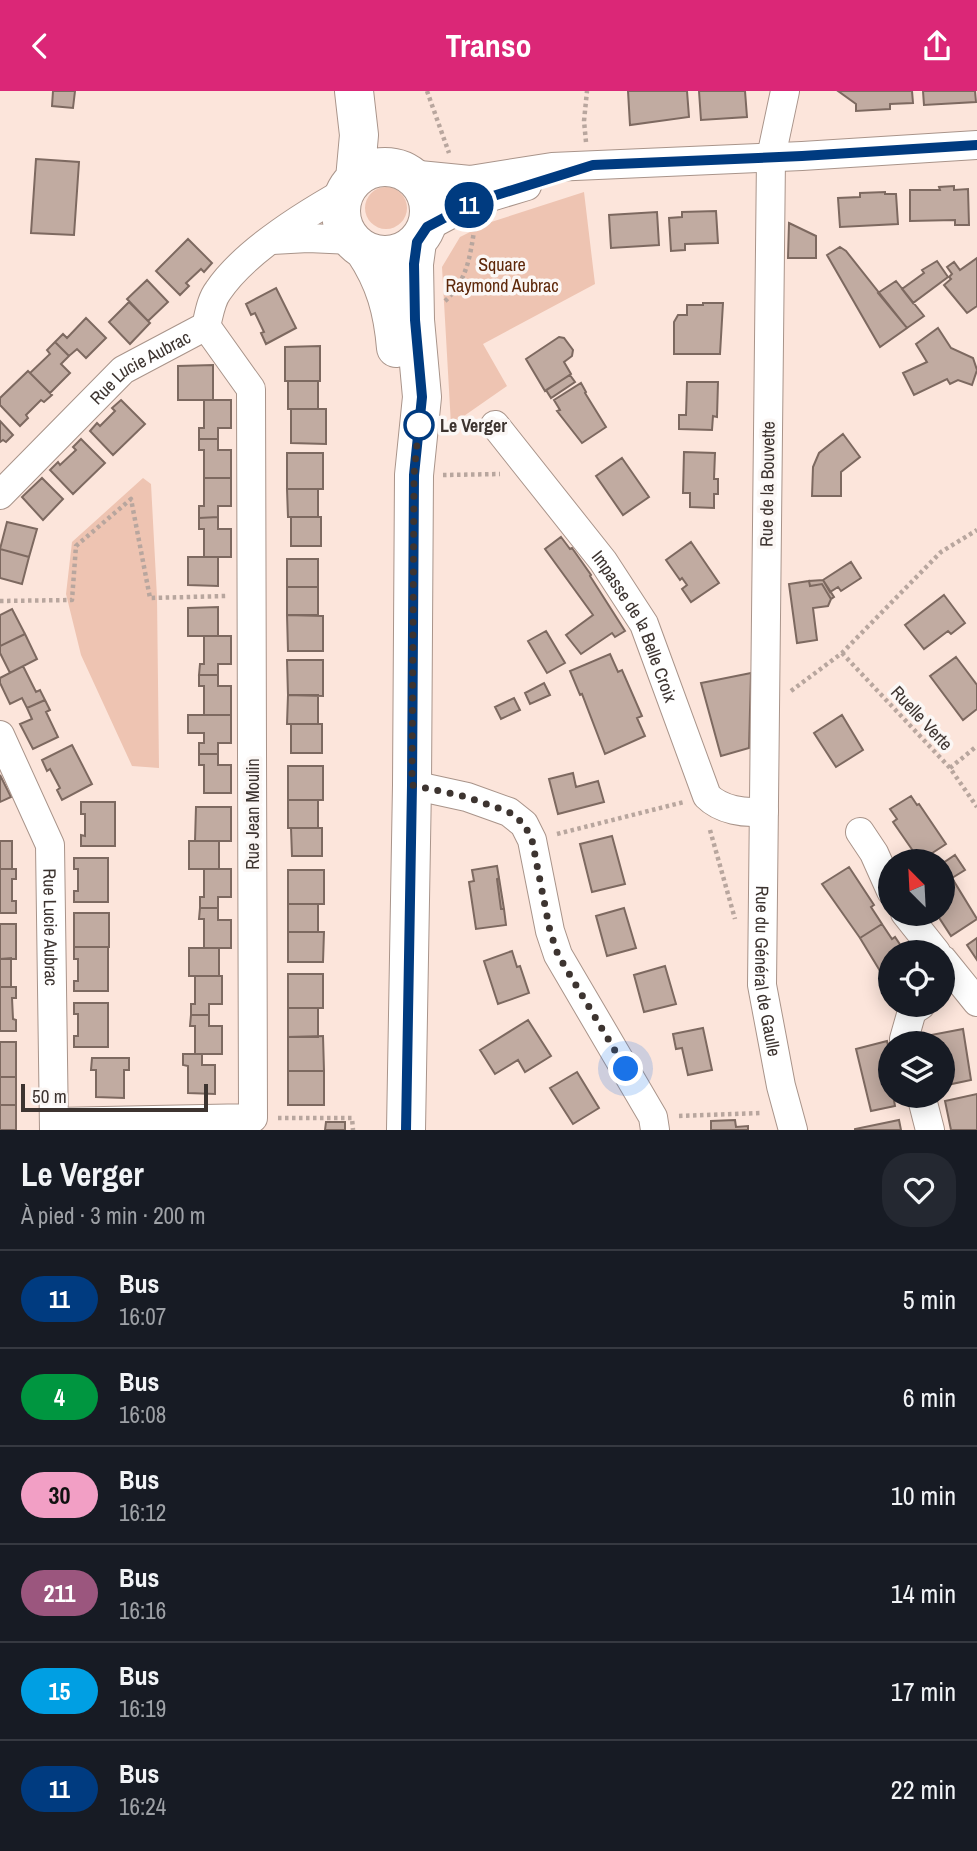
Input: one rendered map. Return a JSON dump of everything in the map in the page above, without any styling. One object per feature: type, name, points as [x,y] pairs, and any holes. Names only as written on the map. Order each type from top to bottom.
[{"type":"main road","points":[[354,91],[359,135],[350,186],[341,205],[341,217],[345,230],[378,271],[394,321],[401,400],[414,475]]},
{"type":"main road","points":[[369,91],[403,171]]},
{"type":"main road","points":[[350,186],[367,171],[381,167],[403,171],[420,184],[427,197],[430,212],[414,264],[415,320],[422,397],[414,475],[407,1130]]},
{"type":"main road","points":[[358,245],[378,255],[392,255],[406,251],[422,234]]},
{"type":"street","name":"Rue de la Bouvette","points":[[764,811],[771,157],[785,91]]},
{"type":"street","points":[[403,171],[470,180],[552,167],[977,145]]},
{"type":"street","points":[[422,234],[474,202],[591,165]]},
{"type":"street","name":"Rue Lucie Aubrac","points":[[0,495],[123,370],[206,326],[216,293],[240,264],[301,216],[350,186]]},
{"type":"street","points":[[272,240],[308,238],[358,245]]},
{"type":"street","name":"Rue Jean Moulin","points":[[206,326],[251,389],[253,1118]]},
{"type":"street","name":"Impasse de la Belle Croix","points":[[495,425],[603,561],[644,624],[707,796]]},
{"type":"street","name":"Rue Lucie Aubrac","points":[[0,736],[50,845],[54,1126]]},
{"type":"street","points":[[412,785],[467,797],[509,812],[524,824],[532,840],[550,931],[558,955],[654,1124]]},
{"type":"street","points":[[707,796],[716,806],[752,813],[764,811]]},
{"type":"street","name":"Rue du Général de Gaulle","points":[[764,811],[762,985],[790,1121]]},
{"type":"street","points":[[860,832],[878,864]]},
{"type":"street","points":[[915,926],[926,940]]},
{"type":"street","points":[[955,982],[977,1002]]},
{"type":"street","points":[[924,1108],[930,1130]]},
{"type":"street","points":[[54,1126],[253,1118]]},
{"type":"path","points":[[427,91],[450,155]]},
{"type":"path","points":[[587,91],[584,121],[591,165]]},
{"type":"path","points":[[415,320],[431,314],[455,292],[470,264],[475,222]]},
{"type":"path","points":[[414,475],[535,474]]},
{"type":"path","points":[[0,601],[72,600],[76,546],[131,499],[150,599],[251,595]]},
{"type":"path","points":[[765,710],[842,653],[941,552],[977,530]]},
{"type":"path","name":"Ruelle Verte","points":[[842,653],[950,768],[977,807]]},
{"type":"path","points":[[950,768],[977,746]]},
{"type":"path","points":[[532,840],[707,796]]},
{"type":"path","points":[[253,1118],[352,1118],[353,1130]]},
{"type":"path","points":[[654,1124],[790,1121]]},
{"type":"green space","points":[[386,187],[401,193],[407,208],[401,223],[386,229],[371,223],[365,208],[371,193]]},
{"type":"green space","name":"Square Raymond Aubrac","points":[[584,192],[595,284],[483,344],[507,386],[451,425],[442,267],[460,237],[488,223]]},
{"type":"green space","points":[[143,478],[151,484],[157,597],[159,768],[132,766],[81,655],[66,594],[72,542]]},
{"type":"building","points":[[53,91],[75,91],[73,108],[52,106]]},
{"type":"building","points":[[628,91],[687,91],[689,117],[630,125]]},
{"type":"building","points":[[699,91],[745,91],[747,117],[701,120]]},
{"type":"building","points":[[838,91],[912,91],[913,103],[890,104],[890,109],[856,111],[856,104]]},
{"type":"building","points":[[923,91],[975,91],[976,102],[924,105]]},
{"type":"building","points":[[36,159],[79,162],[74,235],[31,233]]},
{"type":"building","points":[[954,186],[954,190],[968,189],[969,225],[955,225],[955,220],[910,221],[910,190],[940,190],[939,187]]},
{"type":"building","points":[[860,193],[896,194],[898,224],[840,227],[838,198],[860,197]]},
{"type":"building","points":[[716,211],[718,243],[685,244],[685,250],[671,251],[669,218],[682,217],[682,212]]},
{"type":"building","points":[[657,212],[659,245],[611,248],[609,215]]},
{"type":"building","points":[[789,223],[816,236],[816,258],[788,258]]},
{"type":"building","points":[[188,239],[212,263],[204,272],[201,269],[186,283],[189,286],[180,295],[156,271]]},
{"type":"building","points":[[840,247],[907,328],[880,347],[827,255]]},
{"type":"building","points":[[977,258],[977,306],[967,313],[944,285],[951,279],[949,277],[952,274],[947,267],[954,262],[960,270]]},
{"type":"building","points":[[937,261],[948,277],[913,303],[902,289],[924,273],[922,270]]},
{"type":"building","points":[[147,280],[168,302],[148,321],[127,299]]},
{"type":"building","points":[[896,281],[924,316],[907,328],[878,293]]},
{"type":"building","points":[[276,288],[296,328],[266,344],[261,333],[264,332],[255,313],[251,315],[246,304]]},
{"type":"building","points":[[129,302],[150,323],[130,344],[109,322]]},
{"type":"building","points":[[723,303],[720,354],[674,354],[674,322],[678,315],[687,315],[687,305]]},
{"type":"building","points":[[86,318],[106,338],[86,358],[77,349],[69,356],[55,342],[63,334],[67,338]]},
{"type":"building","points":[[938,328],[951,348],[973,358],[977,370],[972,385],[958,380],[950,384],[947,379],[914,395],[903,373],[927,362],[916,344]]},
{"type":"building","points":[[559,337],[564,338],[573,350],[572,356],[564,362],[571,374],[545,391],[526,359]]},
{"type":"building","points":[[55,342],[69,356],[61,364],[70,373],[50,393],[30,373],[50,354],[47,350]]},
{"type":"building","points":[[320,346],[320,381],[285,381],[285,347]]},
{"type":"building","points":[[213,365],[213,400],[178,400],[178,366]]},
{"type":"building","points":[[28,371],[52,395],[44,402],[41,400],[26,415],[28,418],[20,426],[0,405],[0,398]]},
{"type":"building","points":[[570,375],[575,382],[551,398],[546,390]]},
{"type":"building","points":[[288,381],[318,381],[318,409],[288,409]]},
{"type":"building","points":[[687,382],[718,382],[717,417],[713,416],[712,430],[679,429],[679,415],[686,415]]},
{"type":"building","points":[[581,383],[606,427],[582,443],[557,411],[560,410],[554,400]]},
{"type":"building","points":[[121,400],[145,424],[113,455],[90,431],[97,423],[100,426],[115,411],[112,408]]},
{"type":"building","points":[[204,400],[231,400],[231,428],[218,428],[218,439],[199,439],[199,428],[204,428]]},
{"type":"building","points":[[291,409],[326,409],[326,444],[291,443]]},
{"type":"building","points":[[0,421],[13,435],[6,442],[0,442]]},
{"type":"building","points":[[843,434],[860,457],[841,472],[841,496],[812,496],[813,467],[819,453]]},
{"type":"building","points":[[81,439],[105,463],[73,494],[50,470],[58,462],[60,465],[76,450],[73,447]]},
{"type":"building","points":[[199,439],[218,439],[218,450],[231,450],[231,478],[204,478],[204,450],[199,450]]},
{"type":"building","points":[[684,452],[715,453],[714,479],[718,479],[718,494],[714,494],[714,508],[690,507],[690,493],[683,493]]},
{"type":"building","points":[[287,453],[323,453],[323,489],[287,489]]},
{"type":"building","points":[[622,458],[649,497],[623,515],[596,476]]},
{"type":"building","points":[[42,478],[63,499],[43,520],[22,497]]},
{"type":"building","points":[[204,478],[231,478],[231,506],[218,506],[218,517],[199,518],[199,506],[204,506]]},
{"type":"building","points":[[287,489],[318,489],[318,517],[288,517]]},
{"type":"building","points":[[218,517],[218,529],[231,529],[231,557],[204,557],[204,529],[199,529],[199,518]]},
{"type":"building","points":[[291,517],[321,517],[321,546],[291,546]]},
{"type":"building","points":[[7,522],[37,529],[29,557],[0,549]]},
{"type":"building","points":[[561,537],[591,575],[625,631],[615,637],[612,633],[581,654],[566,635],[593,615],[545,549]]},
{"type":"building","points":[[691,542],[719,583],[691,602],[682,589],[687,585],[682,578],[680,580],[666,560]]},
{"type":"building","points":[[0,549],[29,557],[22,584],[0,578]]},
{"type":"building","points":[[188,557],[218,557],[218,586],[188,585]]},
{"type":"building","points":[[287,559],[318,559],[318,587],[287,587]]},
{"type":"building","points":[[851,562],[861,578],[841,591],[838,587],[830,592],[823,580]]},
{"type":"building","points":[[823,580],[834,597],[831,599],[822,584],[810,586],[809,581]]},
{"type":"building","points":[[809,581],[810,586],[822,584],[831,599],[828,606],[813,608],[817,640],[797,643],[789,584]]},
{"type":"building","points":[[287,587],[318,587],[318,615],[287,615]]},
{"type":"building","points":[[944,595],[965,623],[951,634],[948,631],[924,649],[905,625]]},
{"type":"building","points":[[218,607],[218,636],[188,636],[188,608]]},
{"type":"building","points":[[12,609],[25,634],[0,646],[0,615]]},
{"type":"building","points":[[287,615],[323,616],[323,651],[288,651]]},
{"type":"building","points":[[546,631],[565,663],[547,673],[528,641]]},
{"type":"building","points":[[25,634],[37,659],[10,673],[0,653],[0,646]]},
{"type":"building","points":[[204,636],[231,636],[231,664],[218,664],[218,675],[199,675],[200,664],[204,664]]},
{"type":"building","points":[[610,654],[618,672],[622,670],[642,716],[637,718],[645,736],[605,754],[582,694],[580,695],[570,671]]},
{"type":"building","points":[[956,657],[977,685],[977,709],[963,720],[930,676]]},
{"type":"building","points":[[287,660],[323,660],[323,696],[288,695]]},
{"type":"building","points":[[23,666],[36,692],[40,690],[45,700],[27,708],[22,698],[10,704],[0,683],[0,678]]},
{"type":"building","points":[[751,673],[749,748],[721,756],[701,683]]},
{"type":"building","points":[[199,675],[218,675],[218,686],[231,686],[231,715],[204,715],[204,686],[199,686]]},
{"type":"building","points":[[544,683],[550,695],[530,704],[525,693]]},
{"type":"building","points":[[288,695],[318,695],[318,724],[287,724]]},
{"type":"building","points":[[514,698],[520,710],[501,719],[495,707]]},
{"type":"building","points":[[45,700],[50,710],[46,712],[58,737],[33,749],[20,724],[32,719],[27,708]]},
{"type":"building","points":[[188,715],[231,715],[231,743],[218,743],[218,754],[199,754],[199,743],[204,743],[204,733],[188,733]]},
{"type":"building","points":[[842,715],[863,750],[836,767],[814,733]]},
{"type":"building","points":[[291,724],[322,724],[322,753],[291,753]]},
{"type":"building","points":[[72,745],[92,784],[62,800],[57,790],[60,788],[42,760]]},
{"type":"building","points":[[199,754],[218,754],[218,765],[231,765],[231,793],[204,793],[204,765],[199,765]]},
{"type":"building","points":[[288,766],[323,766],[323,800],[288,800]]},
{"type":"building","points":[[573,773],[576,787],[598,781],[604,802],[558,814],[549,779]]},
{"type":"building","points":[[0,775],[11,797],[0,802]]},
{"type":"building","points":[[911,796],[946,844],[938,849],[912,849],[893,822],[897,819],[890,809]]},
{"type":"building","points":[[288,800],[318,800],[318,828],[288,828]]},
{"type":"building","points":[[81,802],[115,802],[115,846],[81,846],[81,835],[85,836],[85,814],[81,814]]},
{"type":"building","points":[[196,807],[231,807],[231,841],[195,841]]},
{"type":"building","points":[[291,828],[322,828],[322,856],[292,856]]},
{"type":"building","points":[[612,836],[625,884],[592,892],[580,844]]},
{"type":"building","points":[[0,841],[12,841],[12,869],[0,869]]},
{"type":"building","points":[[189,841],[219,841],[219,869],[189,869]]},
{"type":"building","points":[[956,856],[965,870],[956,876]]},
{"type":"building","points":[[74,858],[108,858],[108,902],[74,902],[74,891],[78,891],[78,869],[74,869]]},
{"type":"building","points":[[497,866],[501,909],[504,909],[506,925],[476,929],[469,882],[474,881],[472,870]]},
{"type":"building","points":[[849,867],[874,905],[871,907],[878,918],[879,926],[860,938],[822,884]]},
{"type":"building","points":[[0,869],[16,869],[16,879],[12,879],[12,901],[16,901],[16,913],[0,913]]},
{"type":"building","points":[[204,869],[231,869],[231,897],[218,897],[218,908],[200,908],[200,897],[204,897]]},
{"type":"building","points":[[288,870],[324,870],[324,904],[288,904]]},
{"type":"building","points":[[499,878],[504,909],[501,909]]},
{"type":"building","points":[[956,885],[977,919],[951,936],[944,926],[956,926]]},
{"type":"building","points":[[288,904],[318,904],[318,932],[288,932]]},
{"type":"building","points":[[200,908],[218,908],[218,920],[231,920],[231,948],[204,948],[204,919],[199,919]]},
{"type":"building","points":[[624,908],[636,948],[607,956],[596,916]]},
{"type":"building","points":[[74,913],[109,913],[109,947],[74,947]]},
{"type":"building","points":[[0,924],[16,924],[16,959],[0,959]]},
{"type":"building","points":[[883,926],[892,939],[895,937],[897,940],[878,940],[878,968],[860,938]]},
{"type":"building","points":[[288,932],[324,932],[323,962],[288,962]]},
{"type":"building","points":[[977,938],[977,960],[967,945]]},
{"type":"building","points":[[74,947],[108,947],[108,991],[74,991],[74,981],[78,981],[78,959],[74,959]]},
{"type":"building","points":[[189,948],[219,948],[219,976],[189,976]]},
{"type":"building","points":[[512,951],[529,993],[498,1004],[484,961]]},
{"type":"building","points":[[11,958],[11,987],[0,987],[0,959]]},
{"type":"building","points":[[665,966],[676,1004],[644,1012],[634,975]]},
{"type":"building","points":[[288,974],[323,974],[323,1008],[288,1008]]},
{"type":"building","points":[[195,976],[222,976],[222,1004],[209,1004],[209,1015],[191,1015],[191,1004],[195,1004]]},
{"type":"building","points":[[0,987],[16,987],[16,998],[12,998],[16,1031],[0,1031]]},
{"type":"building","points":[[74,1003],[108,1003],[108,1047],[74,1047],[74,1036],[78,1036],[78,1014],[74,1014]]},
{"type":"building","points":[[288,1008],[318,1008],[318,1037],[288,1037]]},
{"type":"building","points":[[191,1015],[209,1015],[209,1026],[222,1026],[222,1054],[195,1054],[195,1026],[190,1026]]},
{"type":"building","points":[[528,1020],[551,1056],[525,1072],[518,1060],[495,1074],[480,1050]]},
{"type":"building","points":[[703,1028],[712,1070],[688,1075],[682,1048],[676,1049],[673,1034]]},
{"type":"building","points":[[963,1029],[971,1080],[955,1083],[955,1031],[952,1031]]},
{"type":"building","points":[[323,1036],[324,1071],[288,1071],[288,1037]]},
{"type":"building","points":[[0,1042],[16,1042],[16,1077],[0,1077]]},
{"type":"building","points":[[878,1043],[878,1108],[885,1108],[871,1111],[856,1049]]},
{"type":"building","points":[[183,1054],[202,1054],[202,1065],[215,1065],[215,1094],[188,1093],[188,1066],[183,1065]]},
{"type":"building","points":[[92,1058],[129,1058],[129,1070],[124,1070],[124,1098],[96,1097],[96,1070],[91,1070]]},
{"type":"building","points":[[288,1071],[324,1071],[324,1105],[288,1105]]},
{"type":"building","points":[[577,1072],[599,1108],[573,1124],[550,1088]]},
{"type":"building","points":[[0,1077],[16,1077],[16,1105],[0,1105]]},
{"type":"building","points":[[977,1094],[977,1130],[951,1130],[946,1108],[955,1108],[955,1099]]},
{"type":"building","points":[[0,1105],[16,1105],[16,1130],[0,1130]]},
{"type":"building","points":[[735,1120],[736,1127],[748,1126],[748,1130],[711,1130],[711,1121]]},
{"type":"building","points":[[899,1120],[901,1130],[855,1130],[855,1129]]},
{"type":"building","points":[[326,1122],[345,1122],[345,1130],[325,1130]]},
{"type":"bus line","name":"11","points":[[406,1130],[414,475],[422,397],[415,320],[414,264],[417,242],[427,227],[474,202],[593,165],[977,145]]},
{"type":"place","name":"Le Verger","points":[[419,425]]},
{"type":"route","points":[[419,425],[414,475],[412,785],[467,797],[509,812],[524,824],[532,840],[550,931],[558,955],[626,1069]]}]
